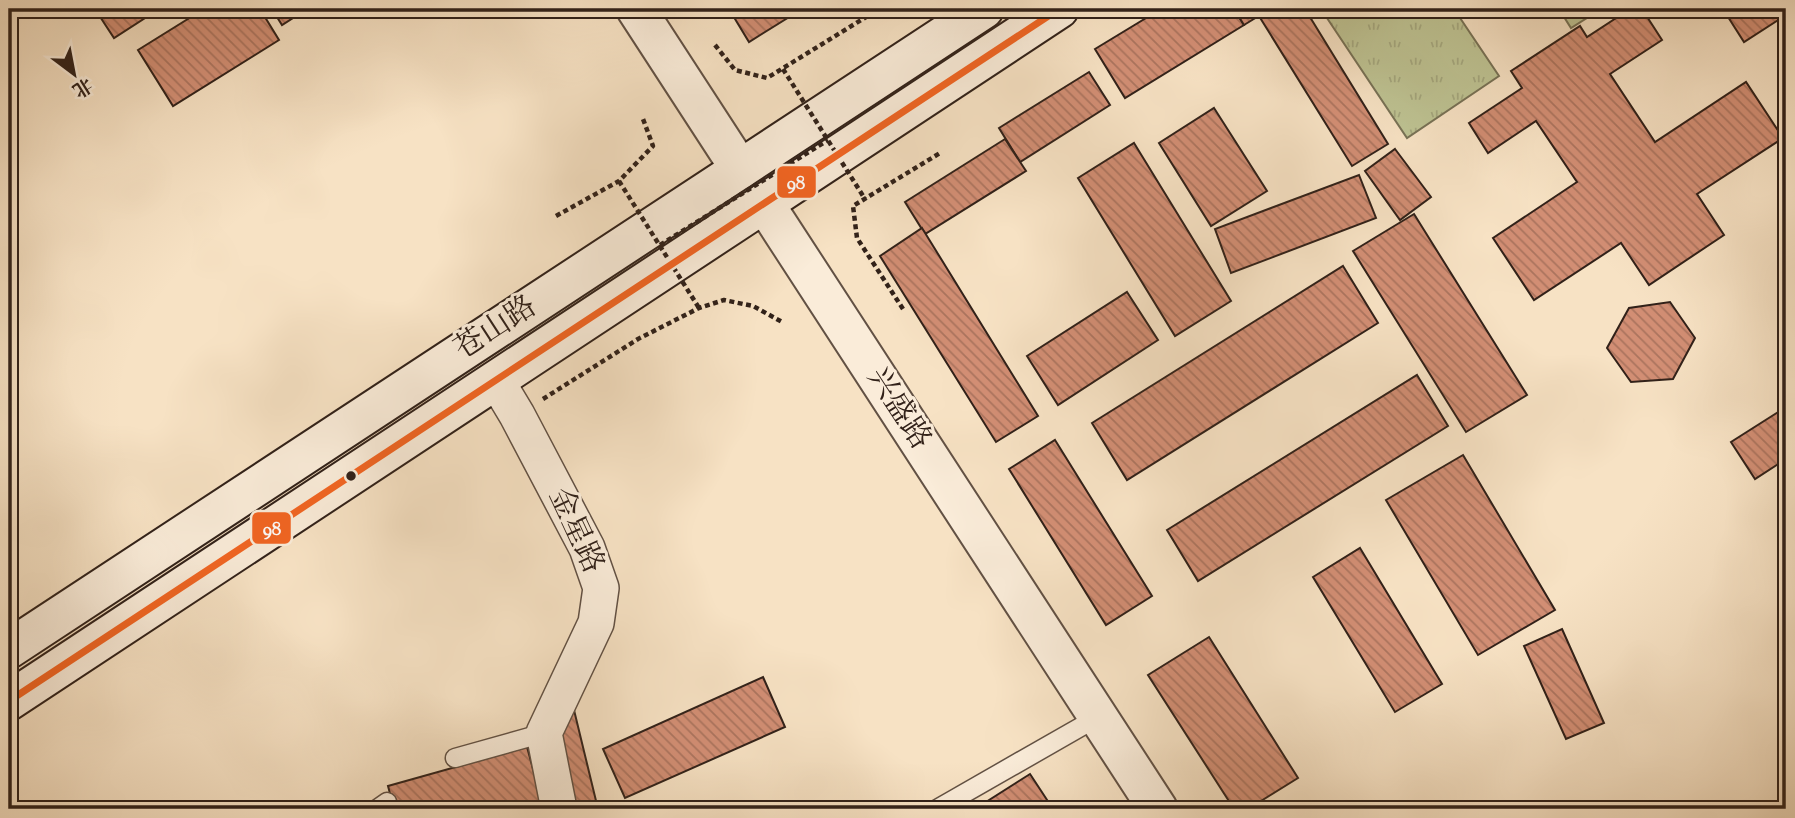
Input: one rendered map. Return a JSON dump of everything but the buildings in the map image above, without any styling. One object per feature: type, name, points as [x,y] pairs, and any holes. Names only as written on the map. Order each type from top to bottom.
[{"type":"main road","name":"兴盛路","points":[[636,9],[1158,809]]},
{"type":"main road","name":"苍山路","points":[[9,649],[985,9]]},
{"type":"main road","name":"苍山路","points":[[9,701],[1059,9]]},
{"type":"street","name":"金星路","points":[[496,380],[587,548],[601,588],[596,623],[544,733]]},
{"type":"street","points":[[544,733],[559,809]]},
{"type":"lane","points":[[949,807],[1098,717]]},
{"type":"lane","points":[[455,758],[544,733]]},
{"type":"path","points":[[715,45],[735,70],[767,78],[866,17]]},
{"type":"path","points":[[783,69],[865,199]]},
{"type":"path","points":[[556,216],[619,181],[653,146],[643,118]]},
{"type":"path","points":[[660,245],[828,140]]},
{"type":"path","points":[[903,309],[857,237],[853,206],[940,153]]},
{"type":"path","points":[[619,181],[699,308]]},
{"type":"path","points":[[517,415],[638,340],[699,308],[724,300],[752,306],[784,323]]},
{"type":"green space","points":[[1321,9],[1454,9],[1499,76],[1407,138]]},
{"type":"green space","points":[[1559,9],[1601,9],[1571,28]]},
{"type":"transit line","name":"98","points":[[9,701],[1059,9]]}]
